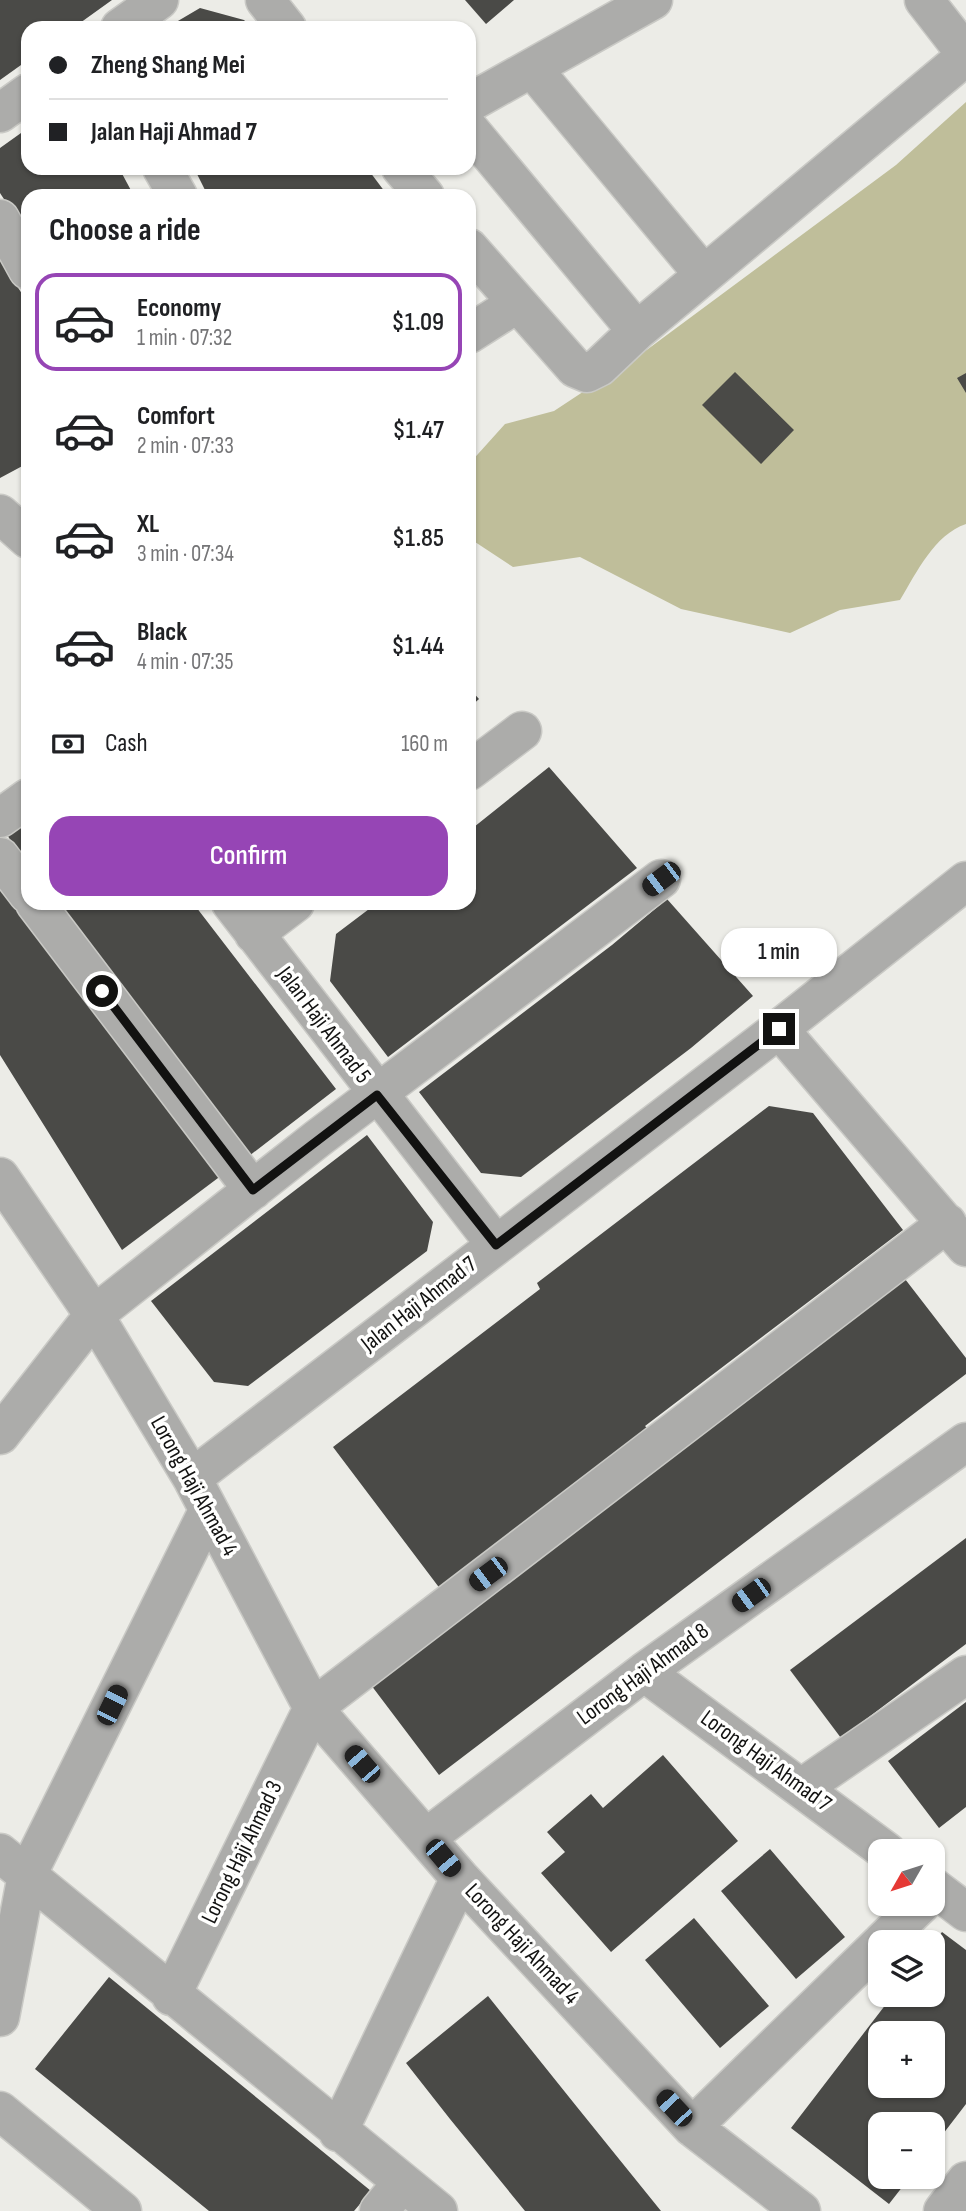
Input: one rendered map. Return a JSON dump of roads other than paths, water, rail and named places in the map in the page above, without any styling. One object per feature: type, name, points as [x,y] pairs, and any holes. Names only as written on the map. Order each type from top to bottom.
[{"type":"street","points":[[130,21],[159,0]]},
{"type":"street","points":[[265,0],[282,21]]},
{"type":"street","points":[[476,99],[653,0]]},
{"type":"street","points":[[476,256],[575,368],[587,373],[599,367],[637,331],[966,55],[924,0]]},
{"type":"street","points":[[532,68],[705,275]]},
{"type":"street","points":[[0,113],[21,98]]},
{"type":"street","points":[[476,138],[637,331]]},
{"type":"street","points":[[407,175],[419,189]]},
{"type":"street","points":[[0,219],[21,257]]},
{"type":"street","points":[[476,329],[516,303]]},
{"type":"street","points":[[0,514],[21,533]]},
{"type":"street","points":[[476,766],[522,731]]},
{"type":"street","points":[[0,818],[21,803]]},
{"type":"street","points":[[0,857],[21,885]]},
{"type":"street","points":[[0,1435],[94,1315],[253,1190],[661,879]]},
{"type":"street","name":"Jalan Haji Ahmad 7","points":[[192,1478],[779,1029],[966,881]]},
{"type":"street","points":[[40,910],[253,1190]]},
{"type":"street","name":"Jalan Haji Ahmad 5","points":[[235,910],[496,1245]]},
{"type":"street","points":[[254,934],[286,910]]},
{"type":"street","points":[[313,1708],[957,1235],[779,1029]]},
{"type":"street","name":"Lorong Haji Ahmad 4","points":[[0,1177],[94,1315],[192,1478],[313,1708],[460,1878],[692,2127],[801,2211]]},
{"type":"street","name":"Lorong Haji Ahmad 8","points":[[426,1838],[644,1672],[966,1442]]},
{"type":"street","points":[[0,2017],[14,1864],[208,1511]]},
{"type":"street","name":"Lorong Haji Ahmad 7","points":[[644,1672],[870,1839]]},
{"type":"street","points":[[803,1787],[966,1675]]},
{"type":"street","name":"Lorong Haji Ahmad 3","points":[[171,1996],[313,1708]]},
{"type":"street","points":[[14,1864],[338,2133],[390,2197],[438,2211]]},
{"type":"street","points":[[338,2133],[460,1878]]},
{"type":"street","points":[[898,1930],[916,1916]]},
{"type":"street","points":[[692,2127],[868,1956]]},
{"type":"street","points":[[0,2111],[122,2211]]},
{"type":"street","points":[[943,2211],[966,2181]]}]
